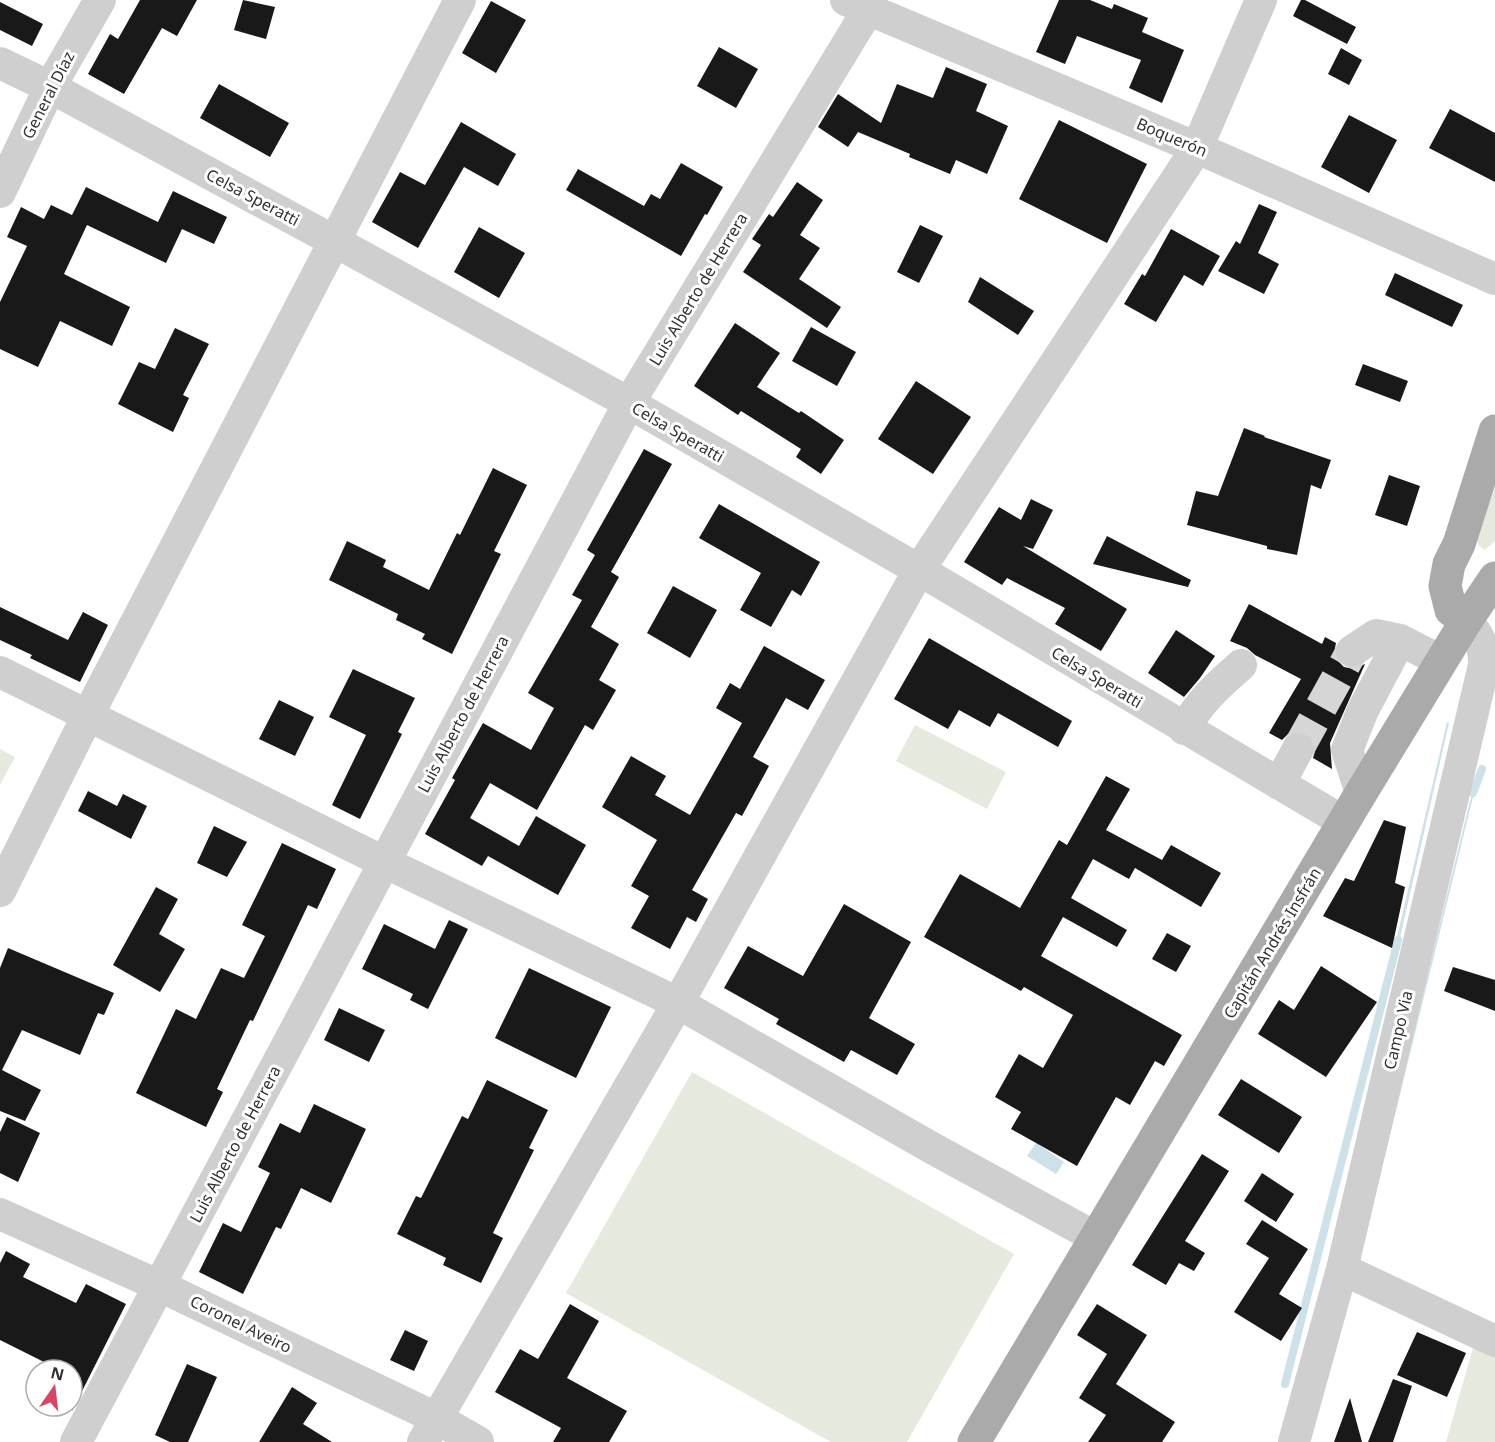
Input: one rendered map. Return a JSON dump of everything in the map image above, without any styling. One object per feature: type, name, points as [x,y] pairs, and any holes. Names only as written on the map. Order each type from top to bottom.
[{"type":"main road","points":[[1466,621],[1451,610],[1445,586],[1449,564],[1459,544],[1495,431]]},
{"type":"main road","name":"Capitán Andrés Insfrán","points":[[974,1442],[1361,793],[1441,661],[1495,578]]},
{"type":"street","name":"General Díaz","points":[[0,192],[50,87],[100,0]]},
{"type":"street","points":[[0,891],[88,715],[460,0]]},
{"type":"street","points":[[429,1430],[678,1003],[919,570],[1197,148],[1261,0]]},
{"type":"street","name":"Boquerón","points":[[862,3],[1495,279]]},
{"type":"street","name":"Luis Alberto de Herrera","points":[[76,1442],[629,403],[862,3]]},
{"type":"street","name":"Celsa Speratti","points":[[0,63],[50,87],[629,403],[919,570],[1344,822]]},
{"type":"street","name":"Campo Via","points":[[1294,1442],[1342,1269],[1484,665],[1482,642],[1476,631],[1466,621]]},
{"type":"street","points":[[1352,651],[1376,635],[1400,640],[1441,661]]},
{"type":"street","points":[[1361,793],[1347,750],[1364,710],[1400,640]]},
{"type":"street","points":[[1184,729],[1198,706],[1213,689],[1241,665]]},
{"type":"street","points":[[0,672],[384,862],[678,1003],[932,1148],[1095,1237]]},
{"type":"street","points":[[1279,784],[1298,749]]},
{"type":"street","name":"Coronel Aveiro","points":[[0,1214],[160,1286],[429,1430],[478,1442]]},
{"type":"street","points":[[1342,1269],[1495,1341]]},
{"type":"shaded area","points":[[1495,487],[1495,541],[1485,550],[1479,546],[1476,537]]},
{"type":"shaded area","points":[[1447,722],[1449,723],[1397,951],[1394,950]]},
{"type":"shaded area","points":[[915,725],[1006,772],[987,809],[896,761]]},
{"type":"shaded area","points":[[0,749],[15,757],[0,785]]},
{"type":"shaded area","points":[[1474,785],[1476,785],[1362,1249],[1360,1248]]},
{"type":"shaded area","points":[[692,1072],[1014,1254],[907,1442],[831,1442],[566,1293]]},
{"type":"shaded area","points":[[1036,1143],[1064,1162],[1056,1174],[1027,1156]]},
{"type":"shaded area","points":[[1475,1341],[1495,1351],[1495,1442],[1446,1442]]},
{"type":"building","points":[[140,0],[197,0],[177,36],[162,28],[124,94],[88,74],[110,34],[118,39]]},
{"type":"building","points":[[243,0],[275,7],[266,39],[234,30]]},
{"type":"building","points":[[1059,0],[1090,0],[1112,9],[1114,4],[1148,18],[1142,32],[1184,50],[1162,103],[1129,88],[1141,60],[1077,36],[1065,64],[1036,52]]},
{"type":"building","points":[[1301,0],[1356,27],[1347,44],[1293,16]]},
{"type":"building","points":[[491,1],[526,20],[496,73],[462,53]]},
{"type":"building","points":[[0,2],[43,24],[32,46],[0,30]]},
{"type":"building","points":[[719,47],[758,69],[736,108],[697,86]]},
{"type":"building","points":[[1341,48],[1362,60],[1349,85],[1328,74]]},
{"type":"building","points":[[946,67],[987,84],[976,111],[1008,126],[987,174],[956,160],[950,174],[858,132],[848,147],[818,127],[838,94],[881,123],[897,84],[933,98]]},
{"type":"building","points":[[219,84],[289,123],[270,157],[200,118]]},
{"type":"building","points":[[1450,109],[1495,133],[1495,182],[1429,148]]},
{"type":"building","points":[[1349,115],[1397,140],[1369,193],[1321,167]]},
{"type":"building","points":[[1059,120],[1147,164],[1107,243],[1019,199]]},
{"type":"building","points":[[461,122],[516,154],[498,186],[464,167],[418,248],[372,222],[400,172],[425,185]]},
{"type":"building","points":[[681,163],[723,187],[681,256],[566,190],[578,169],[644,206],[651,194],[660,199]]},
{"type":"building","points":[[797,182],[823,200],[800,235],[820,248],[799,279],[841,307],[827,328],[743,272],[761,245],[752,239],[769,214],[773,217]]},
{"type":"building","points":[[86,187],[158,222],[173,191],[227,217],[214,244],[182,229],[166,263],[87,225],[64,274],[130,307],[112,346],[60,321],[38,367],[0,349],[0,302],[27,246],[7,237],[21,207],[44,219],[51,205],[72,215]]},
{"type":"building","points":[[1259,204],[1277,212],[1258,253],[1279,264],[1264,294],[1218,271],[1236,241],[1240,244]]},
{"type":"building","points":[[920,225],[943,236],[919,283],[897,272]]},
{"type":"building","points":[[479,227],[525,253],[499,298],[454,272]]},
{"type":"building","points":[[1171,229],[1220,256],[1203,286],[1184,275],[1156,322],[1124,304],[1142,274],[1145,276]]},
{"type":"building","points":[[1395,273],[1463,305],[1452,327],[1385,295]]},
{"type":"building","points":[[980,277],[1034,311],[1018,335],[968,302]]},
{"type":"building","points":[[735,323],[780,353],[757,387],[799,413],[801,411],[844,440],[821,474],[796,457],[801,449],[741,411],[738,415],[694,386]]},
{"type":"building","points":[[811,327],[856,352],[837,386],[792,361]]},
{"type":"building","points":[[175,328],[209,344],[183,395],[189,398],[173,432],[118,404],[139,362],[155,369]]},
{"type":"building","points":[[1363,364],[1408,381],[1400,402],[1355,385]]},
{"type":"building","points":[[916,381],[971,417],[933,474],[878,439]]},
{"type":"building","points":[[1244,428],[1331,460],[1321,489],[1311,485],[1297,555],[1267,549],[1267,546],[1187,525],[1196,491],[1218,496]]},
{"type":"building","points":[[644,449],[672,464],[611,572],[619,577],[591,627],[619,644],[599,680],[616,690],[593,730],[585,725],[537,810],[490,783],[470,818],[519,846],[536,816],[586,845],[558,895],[488,856],[482,866],[425,834],[455,780],[452,778],[483,723],[531,750],[554,708],[528,693],[582,600],[572,595],[595,555],[587,550]]},
{"type":"building","points":[[493,468],[527,485],[494,551],[501,554],[452,654],[422,639],[425,634],[396,620],[398,614],[329,580],[347,541],[386,560],[383,567],[429,590],[457,533],[460,535]]},
{"type":"building","points":[[1389,475],[1420,486],[1407,526],[1375,515]]},
{"type":"building","points":[[1031,499],[1053,510],[1033,549],[1023,546],[1127,609],[1101,651],[1055,624],[1065,608],[1007,578],[1002,585],[964,562],[999,507],[1021,520]]},
{"type":"building","points":[[719,504],[820,562],[801,596],[792,590],[771,627],[740,610],[761,573],[699,538]]},
{"type":"building","points":[[1107,536],[1191,580],[1188,587],[1093,564]]},
{"type":"building","points":[[673,586],[717,610],[690,658],[647,633]]},
{"type":"building","points":[[1249,604],[1322,644],[1325,637],[1336,643],[1334,653],[1344,667],[1354,669],[1365,664],[1330,743],[1332,769],[1313,758],[1316,748],[1313,739],[1307,734],[1297,731],[1288,734],[1282,740],[1269,733],[1301,679],[1255,655],[1247,648],[1230,641]]},
{"type":"building","points":[[0,607],[68,640],[83,612],[108,625],[80,682],[30,658],[32,655],[0,640]]},
{"type":"building","points":[[1176,630],[1215,656],[1184,697],[1148,673]]},
{"type":"building","points":[[929,638],[1072,721],[1058,747],[998,713],[990,727],[959,710],[948,729],[894,699]]},
{"type":"building","points":[[764,646],[825,680],[808,710],[786,698],[753,757],[769,766],[742,816],[736,813],[692,890],[708,899],[696,922],[687,917],[670,949],[631,928],[649,896],[631,886],[657,840],[602,807],[631,756],[666,776],[655,795],[690,815],[742,723],[716,708],[730,683],[740,689]]},
{"type":"building","points":[[353,669],[415,698],[398,732],[402,734],[360,819],[332,805],[366,735],[329,717]]},
{"type":"building","points":[[279,700],[314,717],[295,756],[259,739]]},
{"type":"building","points":[[1106,776],[1130,789],[1106,830],[1162,860],[1171,845],[1221,873],[1201,907],[1135,868],[1129,879],[1093,859],[1071,898],[1127,930],[1117,947],[1063,917],[1041,956],[1182,1035],[1164,1066],[1155,1061],[1130,1105],[1116,1097],[1077,1166],[1011,1129],[1021,1112],[995,1097],[1019,1054],[1043,1068],[1073,1015],[1024,987],[1021,991],[924,937],[960,874],[1020,908],[1059,840],[1067,845]]},
{"type":"building","points":[[88,791],[117,806],[123,794],[147,806],[131,839],[78,811]]},
{"type":"building","points":[[1384,820],[1406,827],[1395,883],[1405,887],[1392,948],[1323,916],[1345,878],[1354,881]]},
{"type":"building","points":[[214,826],[247,842],[227,877],[197,863]]},
{"type":"building","points":[[282,843],[336,869],[317,909],[308,905],[253,1021],[250,1020],[217,1089],[223,1092],[206,1127],[136,1093],[176,1009],[196,1019],[221,968],[244,978],[265,936],[242,925]]},
{"type":"building","points":[[156,887],[178,899],[159,934],[185,949],[160,992],[113,965]]},
{"type":"building","points":[[844,904],[911,942],[869,1018],[915,1044],[897,1075],[851,1050],[844,1062],[776,1024],[779,1019],[724,988],[748,946],[803,976]]},
{"type":"building","points":[[449,920],[468,929],[428,1009],[410,1000],[413,994],[362,969],[384,924],[435,949]]},
{"type":"building","points":[[1167,933],[1191,946],[1176,972],[1152,959]]},
{"type":"building","points":[[8,948],[114,993],[104,1015],[98,1013],[80,1055],[22,1030],[2,1070],[41,1090],[25,1121],[0,1111],[0,968]]},
{"type":"building","points":[[1321,966],[1377,1002],[1326,1077],[1258,1034],[1279,1000],[1294,1010]]},
{"type":"building","points":[[1453,967],[1495,980],[1495,1011],[1444,991]]},
{"type":"building","points":[[529,968],[611,1007],[576,1078],[495,1038]]},
{"type":"building","points":[[339,1008],[385,1030],[369,1062],[324,1040]]},
{"type":"building","points":[[1241,1079],[1302,1117],[1279,1153],[1218,1115]]},
{"type":"building","points":[[487,1080],[548,1110],[529,1148],[534,1150],[493,1233],[503,1238],[481,1283],[443,1265],[446,1258],[397,1234],[416,1196],[421,1198],[462,1116],[468,1119]]},
{"type":"building","points":[[314,1104],[366,1129],[331,1203],[301,1188],[281,1229],[276,1227],[243,1294],[199,1272],[223,1223],[241,1232],[270,1173],[258,1167],[280,1123],[300,1133]]},
{"type":"building","points":[[7,1117],[40,1133],[18,1182],[0,1173],[0,1132]]},
{"type":"building","points":[[1202,1154],[1229,1171],[1185,1241],[1205,1253],[1194,1271],[1179,1263],[1166,1285],[1132,1265]]},
{"type":"building","points":[[1262,1173],[1294,1194],[1276,1222],[1244,1201]]},
{"type":"building","points":[[1262,1220],[1308,1249],[1279,1294],[1302,1308],[1281,1341],[1234,1312],[1269,1258],[1246,1244]]},
{"type":"building","points":[[6,1251],[30,1264],[23,1277],[76,1303],[86,1284],[126,1304],[84,1387],[84,1358],[36,1358],[0,1340],[0,1263]]},
{"type":"building","points":[[570,1304],[599,1321],[567,1378],[627,1411],[609,1442],[553,1442],[561,1428],[495,1392],[520,1349],[538,1359]]},
{"type":"building","points":[[1097,1304],[1147,1335],[1116,1384],[1175,1422],[1162,1442],[1088,1442],[1106,1415],[1079,1398],[1107,1354],[1077,1335]]},
{"type":"building","points":[[405,1330],[428,1341],[414,1371],[390,1360]]},
{"type":"building","points":[[1417,1332],[1466,1353],[1447,1397],[1397,1375]]},
{"type":"building","points":[[187,1364],[217,1377],[188,1442],[170,1442],[155,1435]]},
{"type":"building","points":[[1393,1379],[1412,1386],[1393,1442],[1368,1442]]},
{"type":"building","points":[[292,1387],[317,1403],[303,1424],[332,1442],[259,1442]]},
{"type":"building","points":[[1350,1398],[1362,1442],[1334,1442]]},
{"type":"waterway","points":[[1473,793],[1482,769]]},
{"type":"waterway","points":[[1285,1384],[1398,940]]},
{"type":"tunnel","points":[[1298,749],[1352,651]]}]
